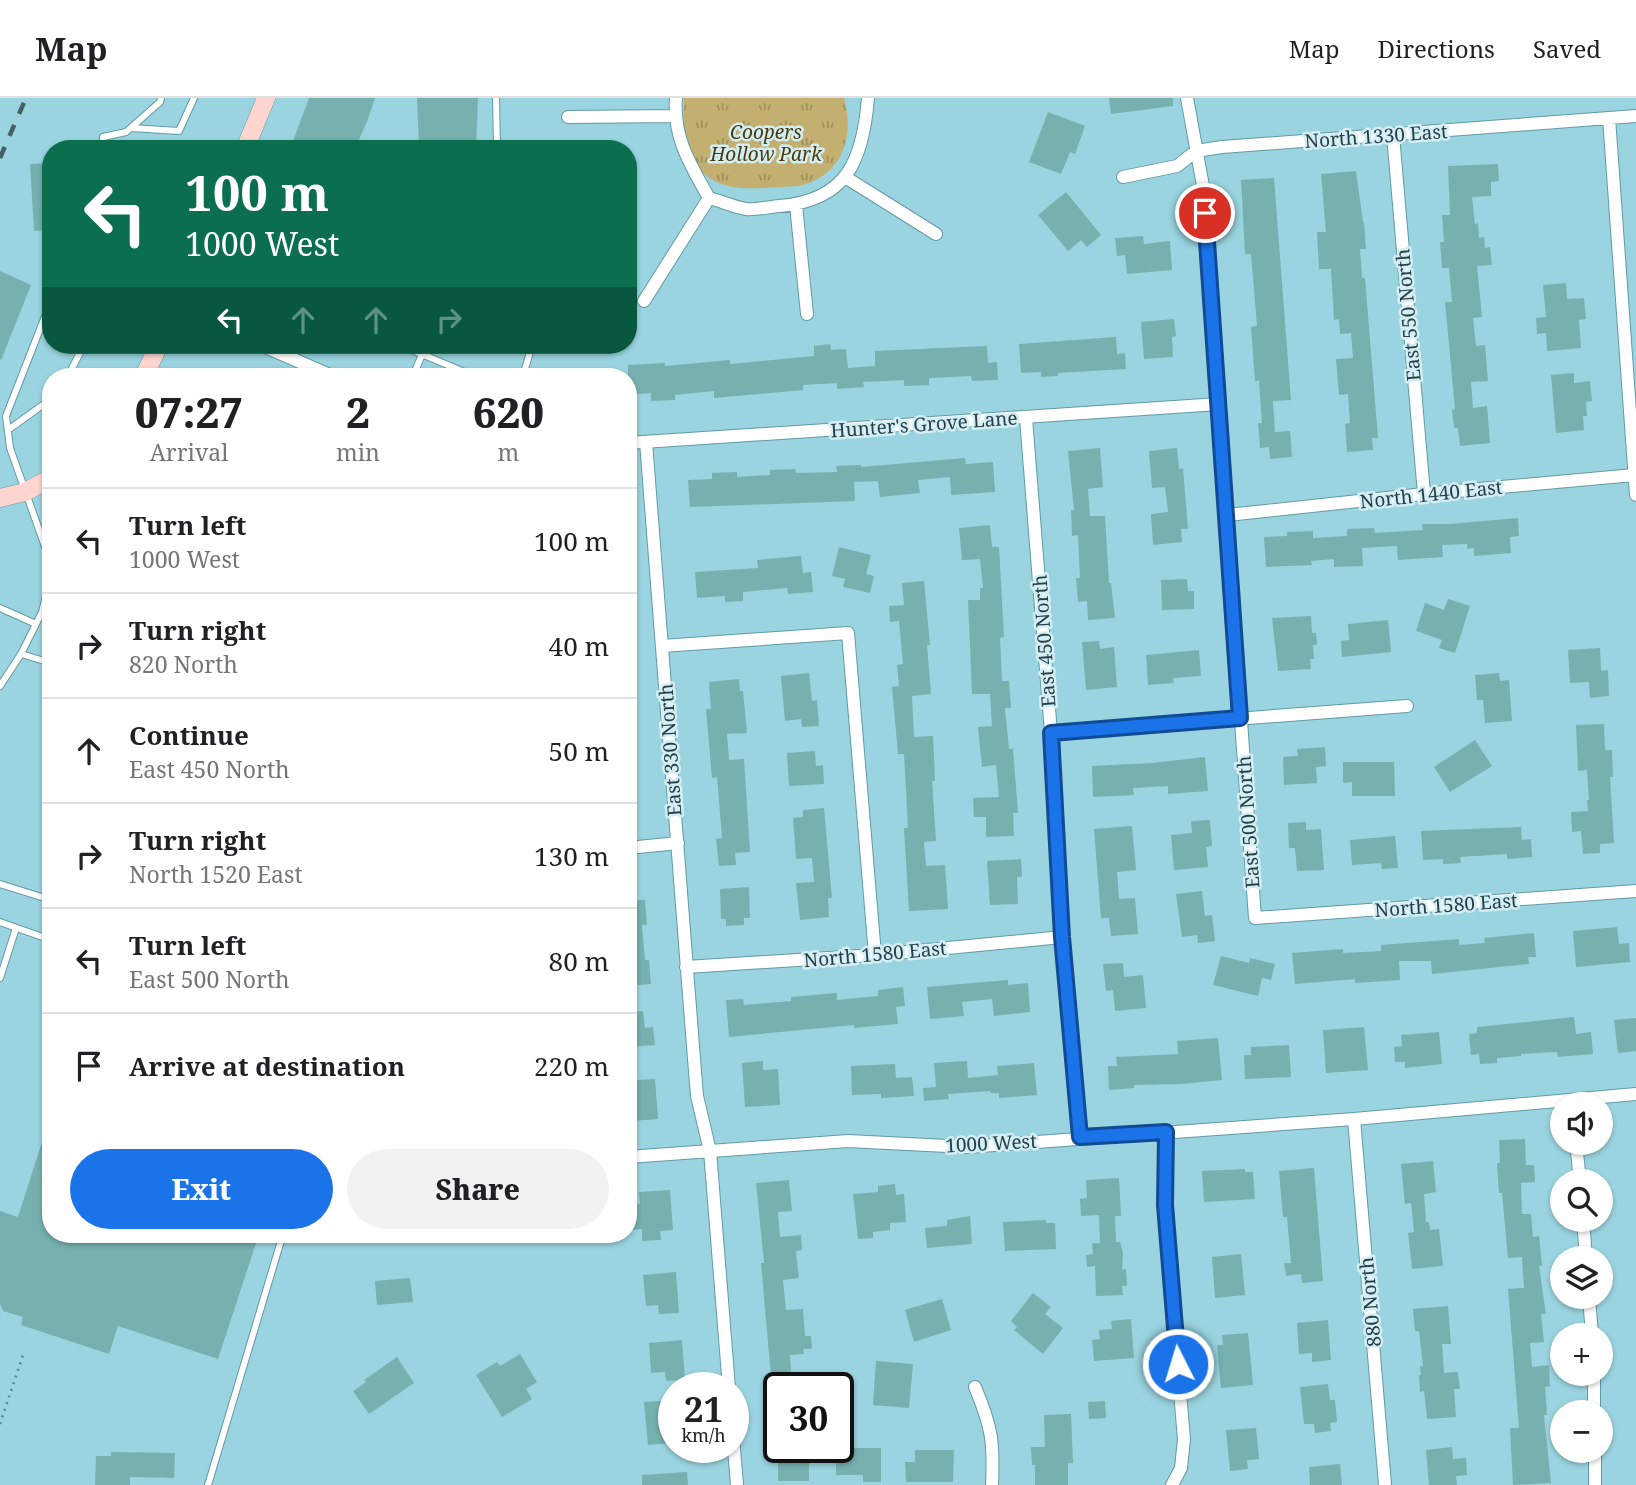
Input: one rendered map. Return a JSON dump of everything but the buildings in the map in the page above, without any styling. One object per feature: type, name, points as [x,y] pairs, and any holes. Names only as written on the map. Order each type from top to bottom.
[{"type":"main road","points":[[248,140],[266,98]]},
{"type":"main road","points":[[0,498],[25,492],[42,483]]},
{"type":"street","points":[[676,98],[674,116],[682,149],[709,198],[746,209],[796,205],[824,197],[845,177],[857,155],[866,121],[868,98]]},
{"type":"street","name":"East 500 North","points":[[1187,98],[1203,186],[1255,918]]},
{"type":"street","points":[[568,117],[674,116]]},
{"type":"street","name":"North 1330 East","points":[[1123,177],[1177,166],[1196,151],[1222,147],[1636,116]]},
{"type":"street","points":[[1609,118],[1632,396],[1636,495]]},
{"type":"street","name":"East 550 North","points":[[1393,135],[1423,494]]},
{"type":"street","points":[[845,177],[936,234]]},
{"type":"street","points":[[644,301],[709,198]]},
{"type":"street","points":[[796,205],[807,314]]},
{"type":"street","points":[[275,354],[298,368]]},
{"type":"street","name":"Hunter's Grove Lane","points":[[637,442],[1219,404]]},
{"type":"street","name":"East 450 North","points":[[1026,418],[1051,733],[1062,937],[1080,1137]]},
{"type":"street","name":"East 330 North","points":[[646,442],[694,1059],[698,1096],[710,1151],[728,1372]]},
{"type":"street","name":"North 1440 East","points":[[1228,515],[1634,475]]},
{"type":"street","points":[[662,646],[848,633],[875,955]]},
{"type":"street","points":[[1051,733],[1407,706]]},
{"type":"street","points":[[637,847],[678,844]]},
{"type":"street","name":"North 1580 East","points":[[1255,918],[1636,891]]},
{"type":"street","name":"North 1580 East","points":[[686,967],[875,955],[1062,937]]},
{"type":"street","name":"1000 West","points":[[1613,1097],[1636,1094]]},
{"type":"street","name":"1000 West","points":[[637,1156],[848,1141],[967,1147],[1550,1104]]},
{"type":"street","name":"880 North","points":[[1354,1119],[1385,1485]]},
{"type":"street","points":[[1166,1132],[1167,1240],[1184,1439],[1181,1468],[1172,1485]]},
{"type":"street","points":[[975,1387],[989,1419],[994,1451],[992,1485]]},
{"type":"street","points":[[735,1463],[737,1485]]},
{"type":"street","points":[[1595,1463],[1595,1485]]},
{"type":"lane","points":[[103,140],[103,137],[126,132],[160,102],[161,98]]},
{"type":"lane","points":[[131,128],[179,131],[194,98]]},
{"type":"lane","points":[[496,98],[497,140]]},
{"type":"lane","points":[[42,324],[6,416],[10,449],[42,539]]},
{"type":"lane","points":[[416,368],[422,355],[454,368]]},
{"type":"lane","points":[[8,430],[42,405]]},
{"type":"lane","points":[[0,608],[36,624]]},
{"type":"lane","points":[[0,686],[21,654],[42,612]]},
{"type":"lane","points":[[21,654],[42,660]]},
{"type":"lane","points":[[0,884],[42,897]]},
{"type":"lane","points":[[0,922],[42,937]]},
{"type":"lane","points":[[0,978],[16,928]]},
{"type":"lane","points":[[208,1485],[280,1243]]},
{"type":"path","points":[[0,1424],[23,1355]]},
{"type":"green space","name":"Coopers Hollow Park","points":[[684,98],[844,98],[848,127],[846,141],[835,164],[813,181],[798,186],[731,187],[707,176],[694,162],[685,136]]},
{"type":"railway","points":[[0,158],[26,98]]},
{"type":"route","points":[[1178,1364],[1165,1205],[1166,1132],[1080,1137],[1062,937],[1051,733],[1240,718],[1205,213]]}]
